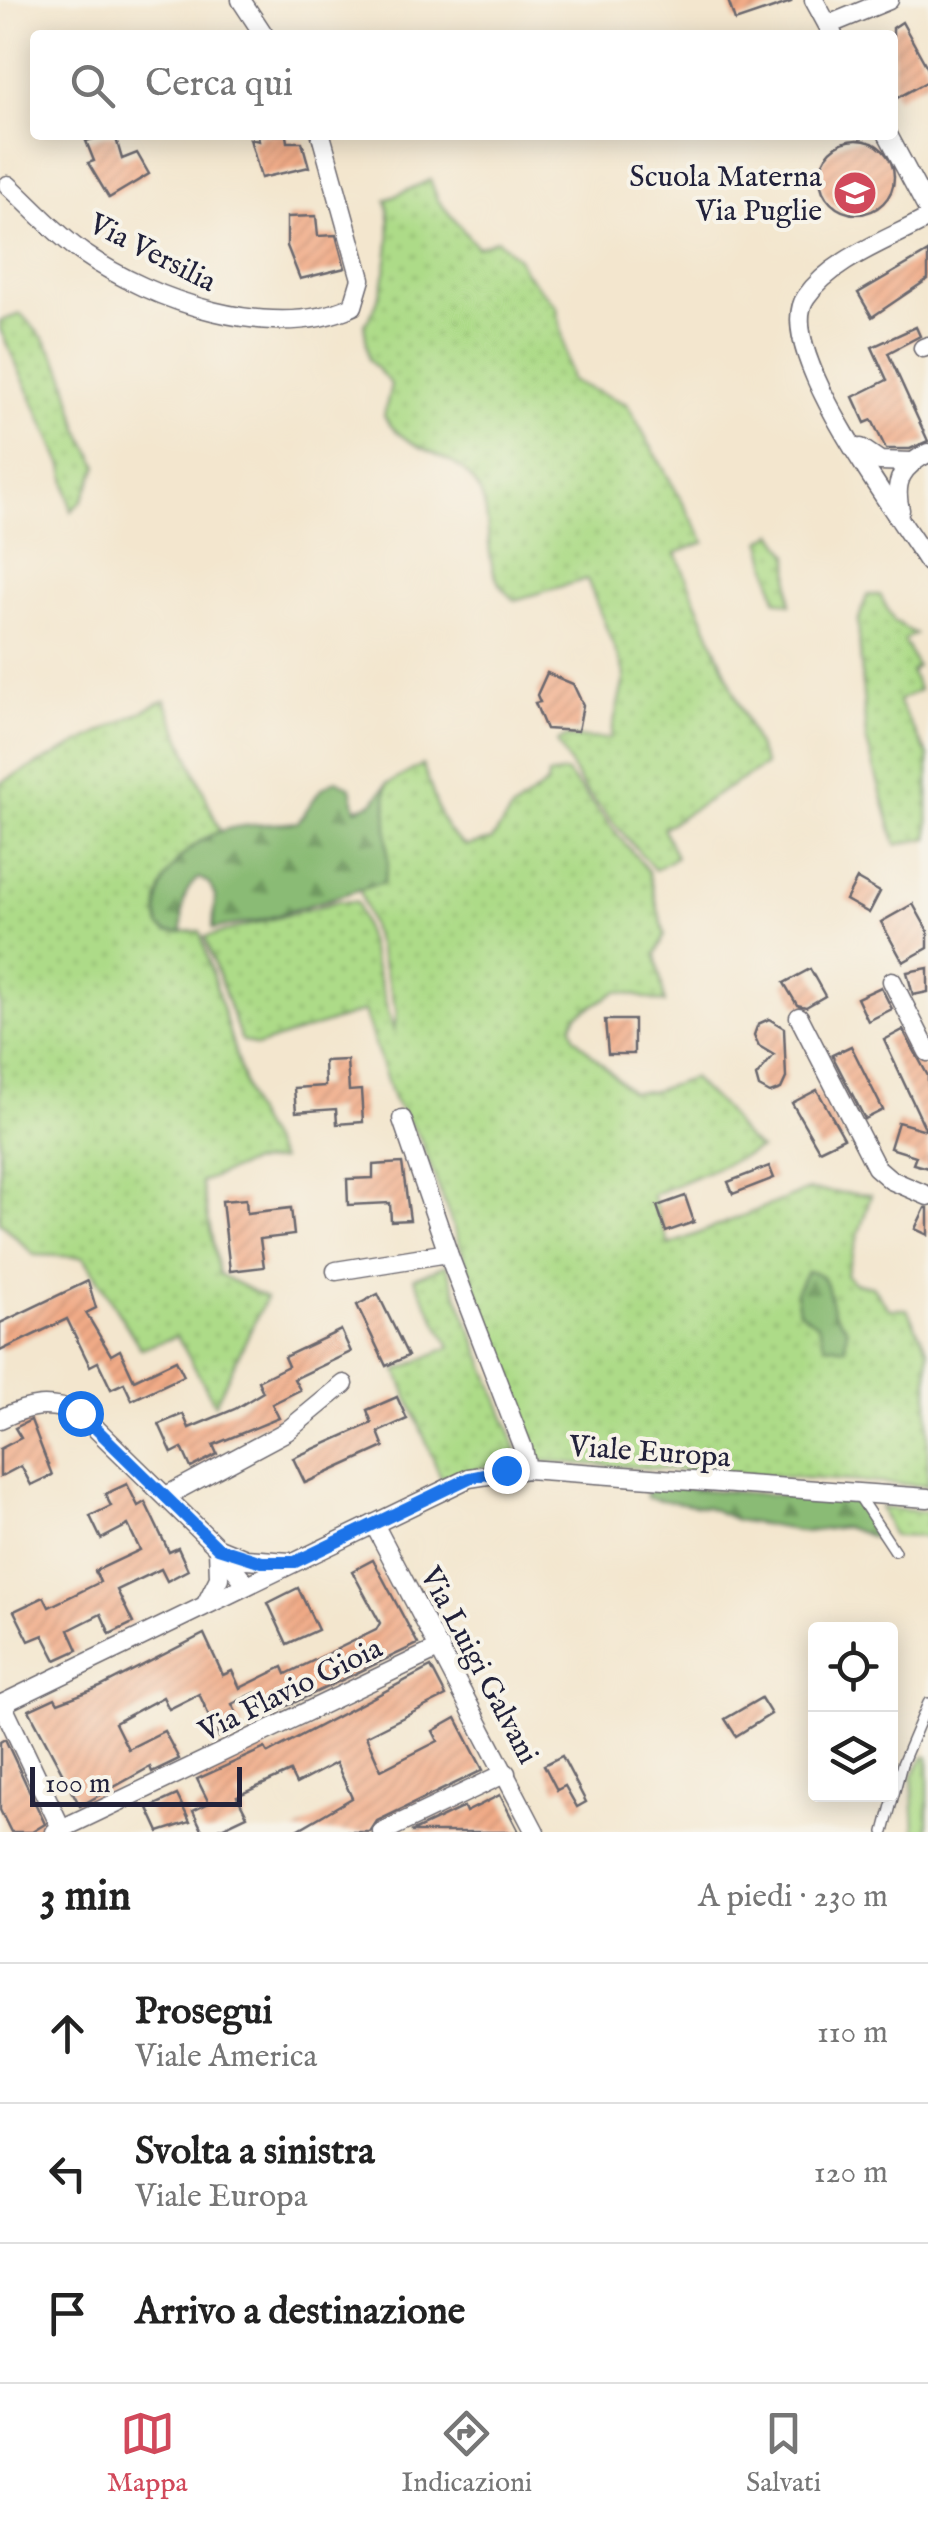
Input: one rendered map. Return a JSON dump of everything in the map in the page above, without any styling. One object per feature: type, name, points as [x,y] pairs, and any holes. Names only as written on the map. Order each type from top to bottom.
[{"type":"street","points":[[241,0],[261,30]]},
{"type":"street","points":[[814,0],[830,30],[889,0]]},
{"type":"street","name":"Via Versilia","points":[[8,185],[82,253],[152,289],[220,317],[328,317],[353,306],[360,279],[321,140]]},
{"type":"street","points":[[891,140],[928,210]]},
{"type":"street","points":[[928,218],[829,272],[803,300],[798,335],[816,386],[928,562]]},
{"type":"street","points":[[848,438],[880,461],[920,458]]},
{"type":"street","points":[[904,525],[896,486],[920,458]]},
{"type":"street","points":[[892,981],[928,1052]]},
{"type":"street","points":[[799,1017],[876,1167],[891,1180],[928,1196]]},
{"type":"street","points":[[402,1118],[448,1253],[523,1448],[527,1469]]},
{"type":"street","points":[[336,1271],[448,1253]]},
{"type":"street","points":[[166,1496],[287,1430],[344,1384]]},
{"type":"street","points":[[0,1418],[30,1404],[54,1404],[80,1413],[218,1548],[247,1585]]},
{"type":"street","name":"Viale Europa","points":[[1,1704],[469,1478],[527,1469],[928,1498]]},
{"type":"street","name":"Via Luigi Galvani","points":[[374,1524],[534,1832]]},
{"type":"street","points":[[218,1548],[246,1559],[295,1562]]},
{"type":"street","points":[[206,1605],[219,1578],[218,1548]]},
{"type":"street","name":"Via Flavio Gioia","points":[[60,1831],[440,1648]]},
{"type":"street","points":[[1,1704],[60,1831]]},
{"type":"street","points":[[382,1832],[506,1773]]},
{"type":"lane","points":[[857,1492],[895,1552]]},
{"type":"lane","points":[[884,1832],[902,1764],[928,1703]]},
{"type":"green space","points":[[430,180],[438,200],[477,247],[497,240],[518,258],[524,271],[557,307],[571,381],[627,404],[705,542],[676,553],[765,765],[663,828],[676,857],[655,870],[584,789],[557,742],[565,737],[610,739],[625,675],[587,579],[515,600],[495,576],[483,499],[476,485],[455,465],[405,438],[384,416],[391,384],[369,360],[364,324],[377,301],[386,265],[390,228],[386,200]]},
{"type":"green space","points":[[21,314],[44,339],[64,372],[79,429],[98,466],[82,501],[71,511],[63,466],[0,329],[0,321]]},
{"type":"green space","points":[[774,533],[789,555],[790,604],[776,600],[762,541]]},
{"type":"green space","points":[[867,595],[880,595],[894,621],[915,634],[904,640],[917,667],[911,672],[919,690],[898,701],[928,756],[928,838],[896,845],[866,739],[858,622]]},
{"type":"green space","points":[[165,700],[220,831],[173,867],[158,901],[167,932],[200,931],[251,1108],[280,1160],[249,1163],[201,1182],[219,1274],[266,1298],[215,1404],[177,1336],[141,1349],[84,1257],[34,1255],[0,1222],[0,783]]},
{"type":"green space","points":[[422,765],[442,820],[466,846],[492,840],[511,811],[547,784],[548,775],[566,772],[648,871],[665,935],[656,954],[665,1003],[618,991],[577,1015],[572,1025],[574,1037],[631,1092],[654,1091],[693,1078],[760,1149],[652,1195],[669,1245],[808,1190],[871,1195],[846,1275],[854,1283],[872,1286],[889,1309],[907,1309],[928,1350],[928,1486],[540,1461],[420,1138],[393,1099],[364,1011],[257,1046],[241,1040],[205,937],[339,901],[357,902],[394,1032],[397,1011],[360,890],[383,882],[386,785]]},
{"type":"green space","points":[[336,780],[351,788],[356,809],[373,803],[386,785],[388,865],[384,882],[262,920],[213,929],[215,896],[209,883],[199,878],[186,895],[182,932],[167,932],[160,927],[159,897],[163,883],[191,848],[227,829],[298,822],[321,789]]},
{"type":"green space","points":[[446,1265],[517,1449],[512,1460],[441,1478],[397,1371],[450,1347],[414,1278]]},
{"type":"green space","points":[[807,1271],[827,1284],[834,1312],[847,1329],[845,1348],[825,1345],[818,1325],[799,1311],[796,1292]]},
{"type":"green space","points":[[646,1485],[858,1501],[881,1540],[844,1527],[806,1532],[736,1520],[707,1507],[647,1498]]},
{"type":"green space","points":[[880,1508],[928,1512],[928,1537],[893,1536]]},
{"type":"green space","points":[[924,1757],[928,1757],[928,1832],[915,1832],[912,1776]]},
{"type":"building","points":[[728,0],[790,0],[791,2],[735,21]]},
{"type":"building","points":[[902,22],[928,69],[928,81],[898,97],[898,30],[893,28]]},
{"type":"building","points":[[116,140],[122,159],[137,153],[149,174],[109,198],[88,163],[94,161],[86,141]]},
{"type":"building","points":[[250,140],[302,142],[309,167],[261,178]]},
{"type":"building","points":[[857,140],[883,151],[894,177],[883,203],[857,214],[831,203],[820,177],[831,151]]},
{"type":"building","points":[[316,216],[318,236],[336,235],[345,268],[300,279],[287,246],[287,217]]},
{"type":"building","points":[[928,252],[928,279],[872,317],[858,293]]},
{"type":"building","points":[[916,327],[920,336],[888,353],[928,441],[910,449],[886,449],[872,420],[865,423],[853,397],[887,380],[872,347]]},
{"type":"building","points":[[547,673],[573,684],[583,705],[578,731],[546,729],[535,703],[540,702],[537,695]]},
{"type":"building","points":[[857,879],[880,892],[869,913],[846,900]]},
{"type":"building","points":[[913,904],[928,931],[928,948],[903,962],[881,922]]},
{"type":"building","points":[[928,968],[928,992],[913,995],[907,972]]},
{"type":"building","points":[[810,969],[825,996],[806,1007],[797,1005],[784,983]]},
{"type":"building","points":[[881,987],[892,1009],[868,1021],[857,998]]},
{"type":"building","points":[[769,1019],[784,1028],[786,1078],[781,1089],[770,1093],[759,1087],[756,1076],[774,1055],[759,1046],[754,1035],[758,1024]]},
{"type":"building","points":[[605,1020],[634,1020],[634,1054],[608,1054]]},
{"type":"building","points":[[903,1030],[928,1076],[928,1168],[913,1164],[916,1156],[890,1148],[898,1122],[926,1130],[884,1040]]},
{"type":"building","points":[[851,1046],[883,1110],[865,1119],[832,1055]]},
{"type":"building","points":[[347,1060],[349,1091],[361,1090],[363,1122],[337,1124],[336,1109],[296,1112],[294,1088],[325,1086],[324,1061]]},
{"type":"building","points":[[817,1090],[844,1138],[819,1150],[792,1103]]},
{"type":"building","points":[[402,1163],[410,1220],[391,1221],[390,1203],[348,1205],[347,1179],[373,1178],[373,1165]]},
{"type":"building","points":[[769,1166],[774,1178],[733,1194],[728,1182]]},
{"type":"building","points":[[685,1196],[694,1222],[666,1232],[657,1206]]},
{"type":"building","points":[[246,1199],[247,1213],[291,1208],[294,1235],[260,1239],[264,1267],[230,1271],[222,1201]]},
{"type":"building","points":[[928,1208],[928,1235],[915,1229]]},
{"type":"building","points":[[88,1281],[96,1308],[86,1313],[111,1355],[120,1350],[134,1380],[176,1360],[184,1376],[132,1400],[124,1383],[111,1389],[98,1362],[90,1366],[67,1319],[0,1351],[0,1323]]},
{"type":"building","points":[[378,1294],[408,1356],[386,1366],[357,1305]]},
{"type":"building","points":[[341,1330],[351,1352],[294,1379],[300,1390],[272,1404],[279,1418],[213,1445],[217,1454],[191,1468],[182,1448],[172,1453],[159,1424],[183,1414],[189,1428],[235,1409],[263,1392],[258,1381],[288,1366],[284,1357]]},
{"type":"building","points":[[397,1397],[407,1419],[378,1432],[384,1447],[305,1483],[293,1458],[372,1423],[367,1410]]},
{"type":"building","points":[[31,1420],[52,1475],[31,1485],[21,1466],[0,1477],[0,1449],[21,1438],[15,1428]]},
{"type":"building","points":[[127,1484],[138,1506],[145,1502],[169,1552],[178,1548],[188,1570],[167,1581],[161,1569],[117,1590],[133,1623],[110,1634],[101,1614],[69,1630],[78,1650],[56,1660],[43,1635],[29,1641],[14,1611],[44,1597],[49,1607],[100,1582],[95,1571],[140,1550],[128,1525],[101,1539],[90,1516],[111,1506],[105,1494]]},
{"type":"building","points":[[373,1560],[418,1644],[266,1716],[255,1693],[232,1704],[243,1726],[219,1737],[199,1694],[169,1709],[163,1697],[115,1723],[128,1749],[164,1731],[179,1759],[152,1772],[150,1767],[80,1806],[29,1710],[55,1698],[58,1703],[100,1687],[204,1634],[223,1675],[232,1671],[240,1688],[283,1667],[286,1674],[376,1630],[380,1623],[352,1571]]},
{"type":"building","points":[[298,1588],[318,1630],[287,1644],[268,1603]]},
{"type":"building","points":[[431,1667],[446,1696],[366,1736],[381,1770],[438,1741],[433,1731],[456,1718],[483,1770],[377,1821],[370,1832],[294,1832],[352,1798],[336,1763],[296,1784],[290,1772],[237,1796],[247,1816],[213,1832],[203,1832],[193,1811],[209,1803],[197,1779],[265,1748],[268,1753]]},
{"type":"building","points":[[761,1698],[771,1714],[736,1736],[725,1719]]},
{"type":"building","points":[[5,1739],[45,1824],[32,1832],[11,1832],[0,1810],[0,1742]]},
{"type":"building","points":[[562,1756],[586,1802],[577,1807],[565,1786],[557,1790],[544,1765]]},
{"type":"building","points":[[177,1795],[190,1822],[159,1832],[148,1808]]},
{"type":"building","points":[[500,1795],[519,1832],[411,1832],[464,1807],[466,1812]]},
{"type":"place","name":"Scuola Materna Via Puglie","points":[[855,193]]},
{"type":"route","points":[[80,1413],[110,1438],[218,1548],[262,1562],[295,1562],[469,1478],[506,1470]]}]
